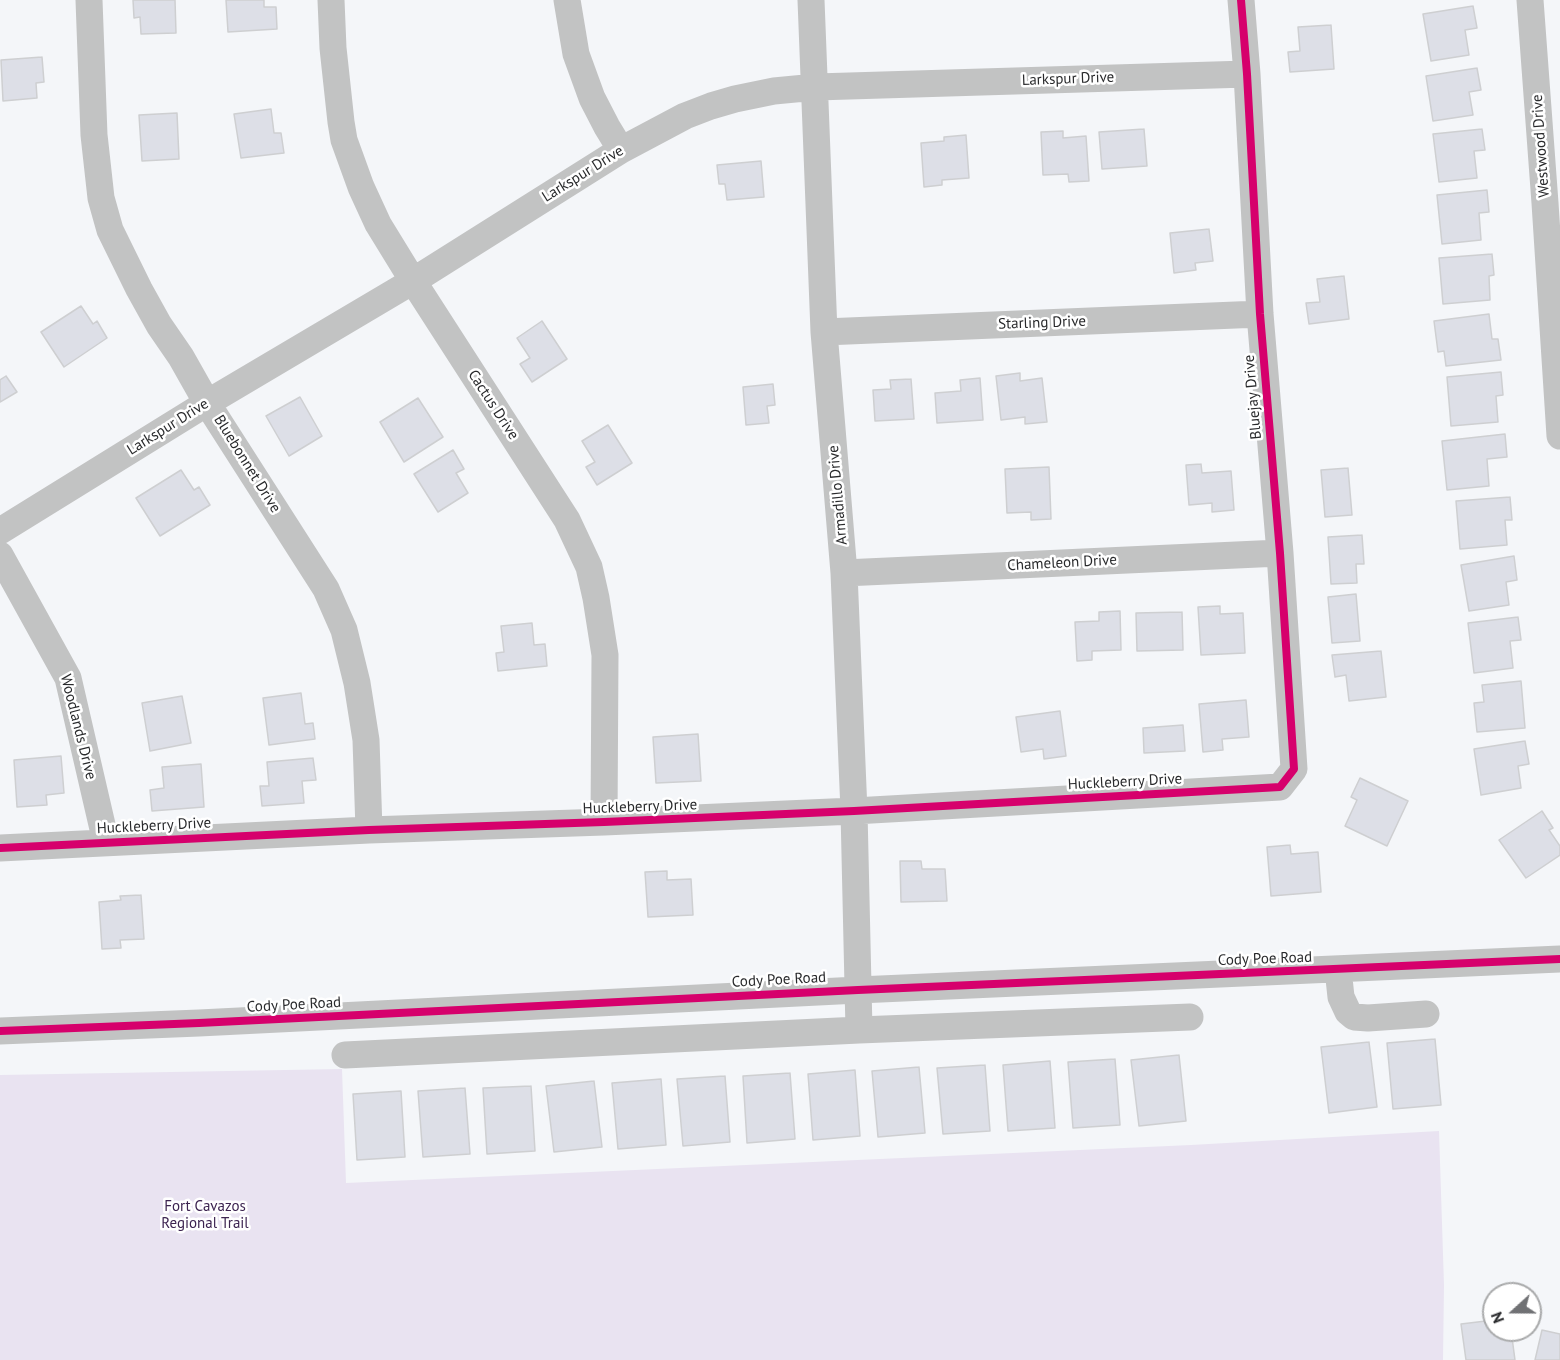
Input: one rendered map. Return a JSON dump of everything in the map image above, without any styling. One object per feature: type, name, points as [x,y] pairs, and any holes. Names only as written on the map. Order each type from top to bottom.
[{"type":"street","name":"Bluebonnet Drive","points":[[88,0],[94,135],[101,198],[110,230],[138,289],[159,325],[326,589],[344,630],[357,683],[366,740],[369,830]]},
{"type":"street","name":"Cactus Drive","points":[[331,0],[333,48],[344,140],[361,187],[378,224],[413,281],[567,520],[589,567],[605,656],[604,822]]},
{"type":"street","points":[[567,0],[576,54],[592,98],[621,150]]},
{"type":"street","name":"Armadillo Drive","points":[[811,0],[824,332],[844,573],[854,811],[859,1030]]},
{"type":"street","name":"Bluejay Drive","points":[[1241,0],[1260,314],[1280,553],[1294,769],[1280,787]]},
{"type":"street","name":"Westwood Drive","points":[[1530,0],[1553,202],[1560,436]]},
{"type":"street","name":"Larkspur Drive","points":[[0,531],[207,403],[413,281],[621,150],[685,116],[711,106],[774,91],[816,87],[1247,74]]},
{"type":"street","name":"Starling Drive","points":[[824,332],[1260,314]]},
{"type":"street","name":"Chameleon Drive","points":[[844,573],[1280,553]]},
{"type":"street","name":"Woodlands Drive","points":[[0,555],[68,678],[106,842]]},
{"type":"street","name":"Huckleberry Drive","points":[[0,848],[369,830],[854,811],[1280,787]]},
{"type":"street","name":"Cody Poe Road","points":[[0,1031],[1560,959]]},
{"type":"street","points":[[1338,969],[1341,997],[1348,1012],[1354,1017],[1426,1014]]},
{"type":"street","points":[[1113,979],[1114,1020]]},
{"type":"street","points":[[484,1009],[484,1048]]},
{"type":"street","points":[[345,1055],[859,1030],[1190,1017]]},
{"type":"green space","name":"Fort Cavazos Regional Trail","points":[[342,1069],[346,1183],[1191,1145],[1439,1131],[1444,1285],[1443,1360],[0,1360],[0,1075]]},
{"type":"building","points":[[133,0],[175,0],[176,33],[141,34],[140,17],[134,18]]},
{"type":"building","points":[[226,0],[264,0],[264,7],[276,7],[277,29],[228,32]]},
{"type":"building","points":[[1473,6],[1477,28],[1465,30],[1469,55],[1431,61],[1423,14]]},
{"type":"building","points":[[1331,25],[1334,69],[1290,72],[1288,52],[1300,51],[1298,27]]},
{"type":"building","points":[[42,57],[44,82],[36,83],[37,98],[3,101],[1,60]]},
{"type":"building","points":[[1477,68],[1481,90],[1469,92],[1473,115],[1433,121],[1426,76]]},
{"type":"building","points":[[271,109],[274,133],[281,133],[284,153],[241,158],[234,114]]},
{"type":"building","points":[[177,113],[179,159],[142,161],[139,115]]},
{"type":"building","points":[[1144,129],[1147,166],[1102,169],[1099,132]]},
{"type":"building","points":[[1482,129],[1485,150],[1474,151],[1477,178],[1439,182],[1433,134]]},
{"type":"building","points":[[1063,131],[1063,138],[1086,136],[1089,181],[1069,182],[1068,174],[1043,175],[1041,132]]},
{"type":"building","points":[[966,135],[969,178],[942,180],[942,185],[924,187],[921,143],[944,141],[944,137]]},
{"type":"building","points":[[761,161],[764,197],[727,200],[725,184],[719,184],[717,165]]},
{"type":"building","points":[[1487,190],[1489,212],[1479,213],[1481,240],[1442,244],[1437,195]]},
{"type":"building","points":[[1209,229],[1213,261],[1195,263],[1196,270],[1174,273],[1170,233]]},
{"type":"building","points":[[1492,254],[1494,275],[1489,276],[1490,300],[1443,304],[1439,258]]},
{"type":"building","points":[[1344,276],[1349,319],[1309,324],[1306,303],[1320,302],[1317,279]]},
{"type":"building","points":[[81,306],[93,324],[97,321],[107,338],[64,367],[41,332]]},
{"type":"building","points":[[1489,314],[1492,339],[1498,339],[1501,360],[1446,366],[1444,351],[1438,352],[1434,321]]},
{"type":"building","points":[[542,321],[567,359],[532,382],[520,364],[530,358],[517,338]]},
{"type":"building","points":[[1501,372],[1503,395],[1496,396],[1498,422],[1451,426],[1447,377]]},
{"type":"building","points":[[1020,373],[1020,381],[1042,378],[1047,422],[1025,424],[1025,417],[1001,420],[996,376]]},
{"type":"building","points":[[6,376],[17,392],[0,402],[0,380]]},
{"type":"building","points":[[980,378],[983,420],[937,423],[935,393],[961,391],[960,380]]},
{"type":"building","points":[[911,379],[914,419],[875,421],[873,390],[891,389],[890,380]]},
{"type":"building","points":[[773,384],[775,405],[767,406],[769,423],[746,425],[743,387]]},
{"type":"building","points":[[300,397],[322,436],[289,456],[266,416]]},
{"type":"building","points":[[418,398],[443,437],[404,462],[380,422]]},
{"type":"building","points":[[608,425],[632,463],[597,485],[586,467],[595,462],[582,441]]},
{"type":"building","points":[[1505,434],[1507,457],[1487,459],[1489,486],[1447,490],[1442,441]]},
{"type":"building","points":[[453,450],[464,469],[456,473],[468,493],[438,512],[414,474]]},
{"type":"building","points":[[1201,464],[1202,473],[1231,471],[1234,510],[1212,512],[1212,503],[1189,505],[1186,465]]},
{"type":"building","points":[[1049,467],[1051,519],[1031,520],[1031,512],[1007,513],[1005,469]]},
{"type":"building","points":[[1348,468],[1352,515],[1325,517],[1321,470]]},
{"type":"building","points":[[181,470],[194,490],[199,487],[210,505],[160,536],[136,498]]},
{"type":"building","points":[[1510,497],[1512,520],[1505,520],[1507,545],[1460,549],[1456,501]]},
{"type":"building","points":[[1362,535],[1364,564],[1356,564],[1357,583],[1331,584],[1328,537]]},
{"type":"building","points":[[1514,556],[1517,580],[1506,582],[1509,605],[1469,611],[1461,565]]},
{"type":"building","points":[[1356,594],[1360,641],[1332,643],[1328,597]]},
{"type":"building","points":[[1220,606],[1220,614],[1243,613],[1245,653],[1201,655],[1198,607]]},
{"type":"building","points":[[1120,611],[1121,650],[1092,651],[1092,660],[1077,661],[1075,622],[1099,621],[1099,612]]},
{"type":"building","points":[[1182,612],[1183,650],[1137,651],[1136,613]]},
{"type":"building","points":[[1518,617],[1521,640],[1510,641],[1513,668],[1474,673],[1468,623]]},
{"type":"building","points":[[532,623],[534,645],[545,644],[547,666],[498,671],[496,653],[504,652],[501,626]]},
{"type":"building","points":[[1381,651],[1386,697],[1349,701],[1346,675],[1335,677],[1332,655]]},
{"type":"building","points":[[1521,681],[1525,728],[1477,732],[1474,703],[1484,702],[1482,685]]},
{"type":"building","points":[[301,693],[305,724],[313,723],[315,739],[269,745],[263,698]]},
{"type":"building","points":[[182,696],[191,743],[150,751],[142,703]]},
{"type":"building","points":[[1246,700],[1249,737],[1222,739],[1223,750],[1203,752],[1199,704]]},
{"type":"building","points":[[1060,711],[1066,756],[1044,759],[1043,749],[1021,752],[1016,717]]},
{"type":"building","points":[[1183,725],[1185,751],[1144,753],[1143,728]]},
{"type":"building","points":[[698,734],[701,781],[656,783],[653,737]]},
{"type":"building","points":[[1525,741],[1529,764],[1518,766],[1521,788],[1481,795],[1474,749]]},
{"type":"building","points":[[61,756],[64,793],[46,795],[47,805],[17,807],[14,760]]},
{"type":"building","points":[[313,758],[316,780],[302,781],[304,803],[262,806],[260,786],[269,786],[267,762]]},
{"type":"building","points":[[201,764],[204,807],[152,811],[150,790],[164,788],[162,767]]},
{"type":"building","points":[[1360,778],[1408,801],[1387,846],[1345,826],[1357,800],[1351,797]]},
{"type":"building","points":[[1542,811],[1553,828],[1549,830],[1560,846],[1560,855],[1526,878],[1499,840]]},
{"type":"building","points":[[1290,845],[1291,854],[1318,852],[1321,892],[1271,896],[1267,847]]},
{"type":"building","points":[[900,861],[921,861],[922,869],[945,869],[947,901],[901,902]]},
{"type":"building","points":[[667,871],[667,880],[691,879],[693,915],[648,917],[645,872]]},
{"type":"building","points":[[141,895],[144,939],[120,940],[121,948],[102,949],[99,902],[121,900],[120,896]]},
{"type":"building","points":[[1435,1039],[1441,1105],[1393,1109],[1387,1043]]},
{"type":"building","points":[[1369,1042],[1377,1107],[1329,1113],[1321,1047]]},
{"type":"building","points":[[1179,1055],[1186,1121],[1139,1126],[1131,1060]]},
{"type":"building","points":[[1115,1059],[1120,1125],[1073,1128],[1068,1062]]},
{"type":"building","points":[[1050,1061],[1055,1128],[1008,1131],[1003,1065]]},
{"type":"building","points":[[985,1065],[990,1131],[943,1134],[937,1068]]},
{"type":"building","points":[[919,1067],[925,1133],[878,1137],[872,1071]]},
{"type":"building","points":[[855,1070],[860,1136],[813,1140],[808,1074]]},
{"type":"building","points":[[790,1073],[795,1139],[747,1143],[743,1076]]},
{"type":"building","points":[[725,1076],[730,1142],[683,1146],[677,1079]]},
{"type":"building","points":[[661,1079],[666,1145],[618,1149],[612,1083]]},
{"type":"building","points":[[594,1081],[602,1147],[554,1152],[546,1086]]},
{"type":"building","points":[[531,1086],[535,1151],[487,1154],[483,1088]]},
{"type":"building","points":[[465,1088],[470,1154],[423,1157],[418,1091]]},
{"type":"building","points":[[401,1091],[405,1157],[357,1160],[353,1094]]},
{"type":"building","points":[[1482,1321],[1482,1342],[1513,1342],[1515,1360],[1466,1360],[1461,1324]]},
{"type":"building","points":[[1542,1330],[1560,1334],[1560,1360],[1535,1360],[1539,1342],[1542,1342]]},
{"type":"cycle path","points":[[0,848],[369,830],[854,811],[1280,787],[1294,769],[1280,553],[1260,314],[1241,0]]},
{"type":"cycle path","points":[[0,1031],[1560,959]]}]
